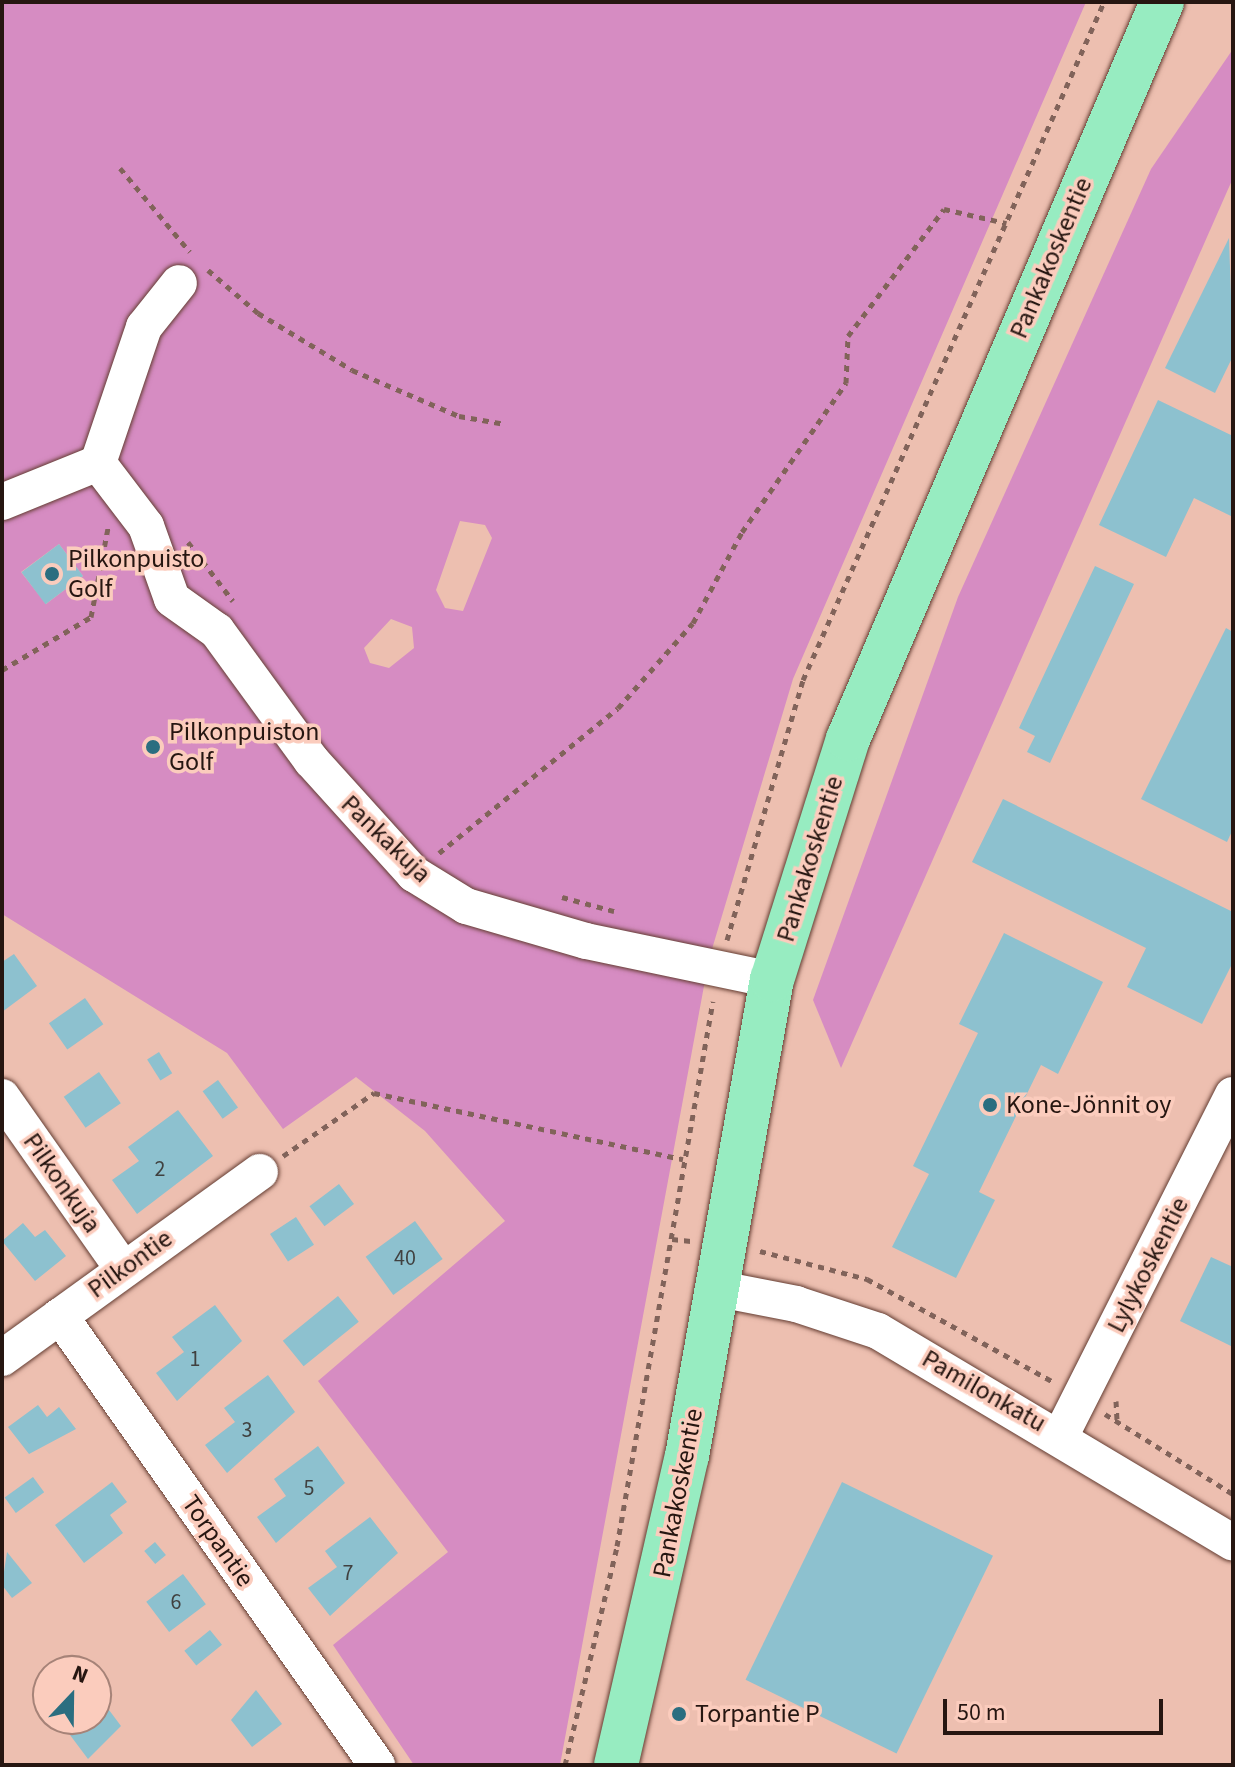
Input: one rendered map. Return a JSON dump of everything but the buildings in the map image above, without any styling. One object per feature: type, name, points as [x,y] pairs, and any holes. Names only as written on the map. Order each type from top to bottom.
[{"type":"main road","name":"Pankakoskentie","points":[[616,1765],[681,1486],[714,1288],[772,980],[848,739],[1162,2]]},
{"type":"street","points":[[2,502],[107,475],[144,327],[179,283]]},
{"type":"street","name":"Pankakuja","points":[[107,475],[146,526],[172,599],[217,631],[311,760],[429,858],[466,906],[571,937],[772,980]]},
{"type":"street","name":"Lylykoskentie","points":[[1061,1435],[1233,1095]]},
{"type":"street","name":"Pilkonkuja","points":[[2,1097],[122,1268]]},
{"type":"street","name":"Pilkontie","points":[[2,1358],[122,1268],[260,1172]]},
{"type":"street","name":"Pamilonkatu","points":[[714,1288],[796,1304],[878,1331],[1061,1435],[1233,1543]]},
{"type":"street","name":"Torpantie","points":[[60,1316],[377,1765]]},
{"type":"path","points":[[120,168],[172,234],[258,313],[401,395],[505,424]]},
{"type":"path","points":[[429,858],[618,708],[693,623],[742,532],[846,383],[848,336],[944,209],[1006,223]]},
{"type":"path","points":[[2,670],[91,617],[107,475]]},
{"type":"path","points":[[188,542],[236,604]]},
{"type":"path","points":[[429,858],[452,860]]},
{"type":"path","points":[[550,894],[624,913]]},
{"type":"path","points":[[713,937],[727,940]]},
{"type":"path","points":[[260,1172],[374,1093],[683,1159]]},
{"type":"shaded area","points":[[2,2],[1086,2],[793,679],[709,959],[560,1765],[414,1765],[333,1645],[448,1552],[318,1381],[505,1221],[425,1131],[356,1077],[283,1129],[227,1053],[2,914]],"holes":[[[460,521],[485,525],[492,538],[463,611],[445,608],[436,590]],[[59,544],[83,576],[46,604],[21,572]],[[391,619],[412,627],[414,648],[389,668],[370,663],[364,648]]]},
{"type":"shaded area","points":[[1233,49],[1233,178],[841,1068],[813,1000],[958,597],[1151,169]]},
{"type":"place","name":"Pilkonpuisto Golf","points":[[52,574]]},
{"type":"place","name":"Pilkonpuiston Golf","points":[[153,747]]},
{"type":"place","name":"Kone-Jönnit oy","points":[[990,1105]]},
{"type":"place","name":"Torpantie P","points":[[679,1714]]}]
